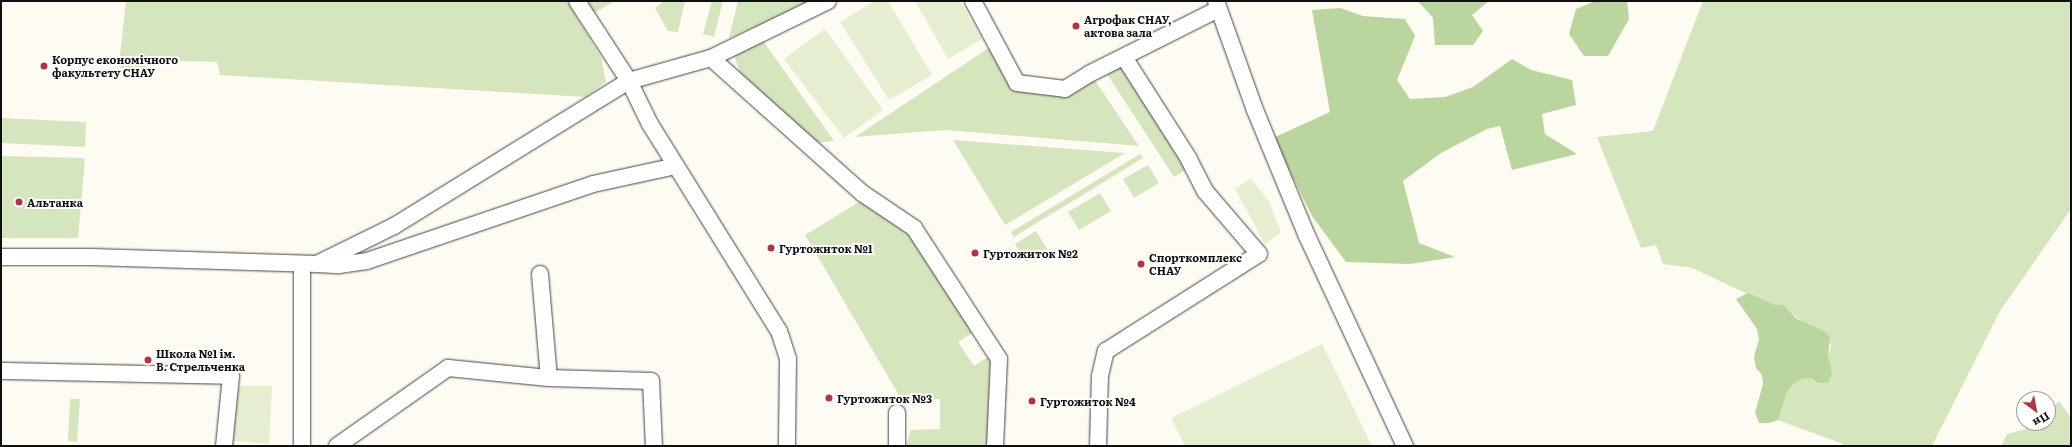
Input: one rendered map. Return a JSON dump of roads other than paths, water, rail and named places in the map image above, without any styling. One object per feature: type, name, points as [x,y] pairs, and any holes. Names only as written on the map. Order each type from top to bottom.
[{"type":"lane","points":[[578,1],[629,81],[650,124],[779,331],[788,359],[787,446]]},
{"type":"lane","points":[[309,264],[394,226],[629,81],[711,58],[828,1]]},
{"type":"lane","points":[[973,1],[1017,83],[1065,89],[1217,5],[1255,110],[1307,236],[1405,446]]},
{"type":"lane","points":[[1098,446],[1100,376],[1106,351],[1259,254],[1205,191],[1189,159],[1124,57]]},
{"type":"lane","points":[[711,58],[862,194],[914,228],[999,359],[995,446]]},
{"type":"lane","points":[[1,257],[91,257],[339,266],[367,261],[594,184],[676,166]]},
{"type":"lane","points":[[302,446],[309,264]]},
{"type":"lane","points":[[540,274],[549,378]]},
{"type":"lane","points":[[337,446],[448,368],[549,378],[651,381],[654,446]]},
{"type":"lane","points":[[1,371],[231,376],[224,446]]},
{"type":"lane","points":[[897,446],[898,413]]},
{"type":"place","name":"Агрофак СНАУ, актова зала","points":[[1076,26]]},
{"type":"place","name":"Корпус економічного факультету СНАУ","points":[[44,66]]},
{"type":"place","name":"Альтанка","points":[[19,202]]},
{"type":"place","name":"Гуртожиток №1","points":[[771,248]]},
{"type":"place","name":"Гуртожиток №2","points":[[975,253]]},
{"type":"place","name":"Спорткомплекс СНАУ","points":[[1141,264]]},
{"type":"place","name":"Школа №1 ім. В. Стрельченка","points":[[148,360]]},
{"type":"place","name":"Гуртожиток №3","points":[[829,398]]},
{"type":"place","name":"Гуртожиток №4","points":[[1032,401]]}]
